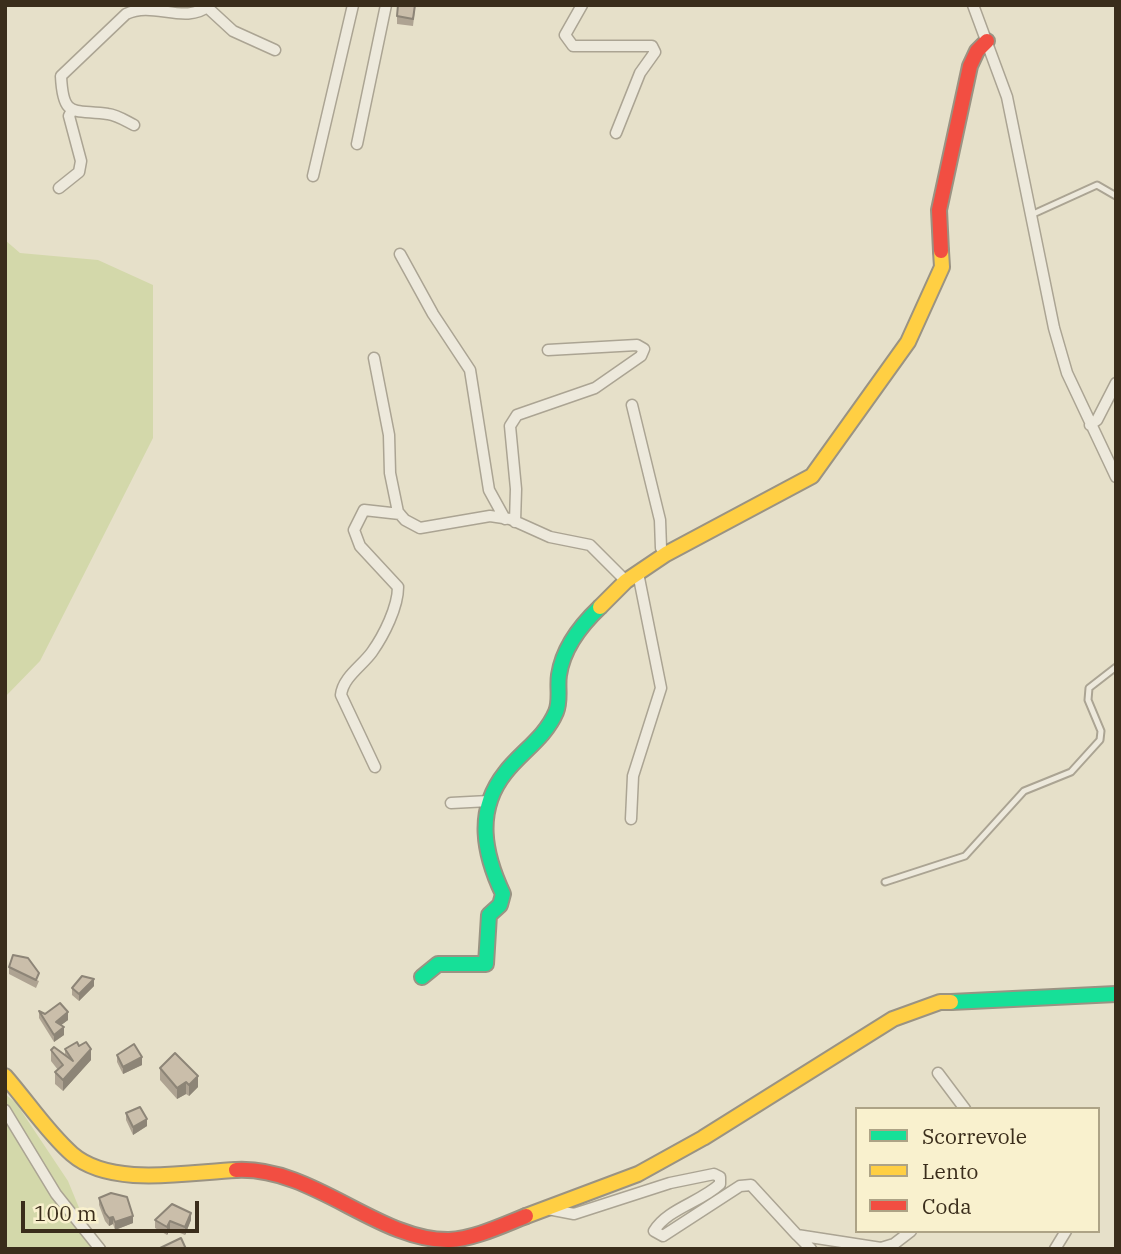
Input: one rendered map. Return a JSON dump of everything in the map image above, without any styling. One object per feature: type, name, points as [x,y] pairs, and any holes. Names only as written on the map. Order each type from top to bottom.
[{"type":"street","points":[[313,176],[353,5]]},
{"type":"street","points":[[357,144],[386,5]]},
{"type":"street","points":[[582,5],[565,35],[573,46],[639,44],[652,46],[655,52],[640,73],[616,133]]},
{"type":"street","points":[[973,5],[1007,97],[1054,328],[1067,373],[1116,477]]},
{"type":"street","points":[[134,125],[111,114],[77,114],[62,97],[61,75],[126,14],[137,7],[192,16],[209,7],[233,31],[275,50]]},
{"type":"street","points":[[422,977],[438,964],[486,964],[489,915],[500,905],[503,894],[489,864],[485,841],[489,801],[505,773],[530,750],[552,720],[558,708],[559,674],[566,649],[592,614],[632,577],[666,554],[812,476],[845,434],[908,342],[942,267],[939,210],[970,66],[976,51],[986,41]]},
{"type":"street","points":[[59,188],[79,172],[81,162],[69,116],[72,110]]},
{"type":"street","points":[[400,254],[433,314],[470,370],[489,490],[510,520]]},
{"type":"street","points":[[510,520],[516,489],[510,426],[517,415],[595,388],[641,356],[644,349],[637,345],[548,350]]},
{"type":"street","points":[[374,358],[389,435],[390,472],[400,514]]},
{"type":"street","points":[[1090,425],[1097,420],[1116,383]]},
{"type":"street","points":[[632,405],[660,520],[661,548],[666,554]]},
{"type":"street","points":[[375,766],[341,695],[342,686],[373,651],[398,598],[398,587],[360,546],[354,530],[364,510],[400,514],[420,528],[490,516],[510,520],[550,537],[590,545],[632,577],[661,688],[633,776],[631,819]]},
{"type":"street","points":[[451,803],[489,801]]},
{"type":"street","points":[[5,1076],[73,1154],[101,1171],[135,1175],[251,1169],[287,1176],[391,1224],[427,1237],[450,1240],[486,1231],[638,1174],[703,1138],[893,1019],[914,1010],[940,1002],[1116,994]]},
{"type":"street","points":[[937,1073],[963,1107]]},
{"type":"street","points":[[5,1110],[56,1194],[100,1249]]},
{"type":"street","points":[[542,1208],[574,1214],[670,1183],[714,1174],[720,1177],[720,1184],[690,1206],[660,1220],[654,1231],[663,1236],[740,1186],[751,1185],[811,1249]]},
{"type":"street","points":[[797,1235],[881,1248],[894,1244],[908,1233]]},
{"type":"street","points":[[1055,1249],[1065,1233]]},
{"type":"lane","points":[[1031,215],[1097,184],[1116,196]]},
{"type":"lane","points":[[885,882],[965,856],[1024,791],[1071,772],[1100,740],[1101,731],[1088,700],[1089,688],[1116,667]]},
{"type":"green space","points":[[5,240],[20,253],[98,260],[153,285],[153,438],[40,661],[5,697]]},
{"type":"green space","points":[[5,1094],[16,1103],[68,1181],[96,1249],[5,1249]]},
{"type":"building","points":[[398,5],[415,5],[413,19],[397,16]]},
{"type":"building","points":[[13,955],[28,958],[39,973],[36,980],[9,967]]},
{"type":"building","points":[[82,976],[94,979],[79,994],[72,988]]},
{"type":"building","points":[[60,1003],[68,1012],[56,1022],[64,1027],[54,1035],[39,1011],[45,1014]]},
{"type":"building","points":[[77,1042],[79,1046],[86,1042],[91,1049],[63,1080],[55,1072],[63,1065],[51,1050],[54,1047],[73,1061],[65,1049]]},
{"type":"building","points":[[134,1044],[142,1057],[123,1067],[117,1055]]},
{"type":"building","points":[[175,1053],[198,1076],[189,1085],[186,1082],[177,1088],[160,1068]]},
{"type":"building","points":[[140,1107],[147,1119],[133,1127],[126,1113]]},
{"type":"building","points":[[111,1193],[127,1197],[133,1216],[115,1222],[113,1217],[109,1218],[99,1198]]},
{"type":"building","points":[[172,1204],[191,1213],[185,1227],[170,1221],[167,1227],[155,1220]]},
{"type":"building","points":[[181,1238],[186,1249],[158,1249]]},
{"type":"traffic: fast","points":[[422,977],[438,964],[486,964],[489,915],[500,905],[503,894],[487,848],[486,817],[489,802],[505,773],[551,721],[559,698],[559,675],[564,656],[580,629],[600,607]]},
{"type":"traffic: fast","points":[[951,1002],[1116,994]]},
{"type":"traffic: slow","points":[[600,607],[626,581],[666,554],[812,476],[908,342],[942,267],[941,251]]},
{"type":"traffic: slow","points":[[526,1216],[638,1174],[703,1138],[893,1019],[940,1002],[951,1002]]},
{"type":"traffic: slow","points":[[5,1076],[54,1136],[88,1165],[129,1175],[151,1176],[236,1170]]},
{"type":"traffic: jam","points":[[941,251],[939,210],[970,66],[977,51],[987,41]]},
{"type":"traffic: jam","points":[[236,1170],[264,1172],[292,1179],[397,1229],[423,1237],[449,1240],[468,1237],[526,1216]]}]
